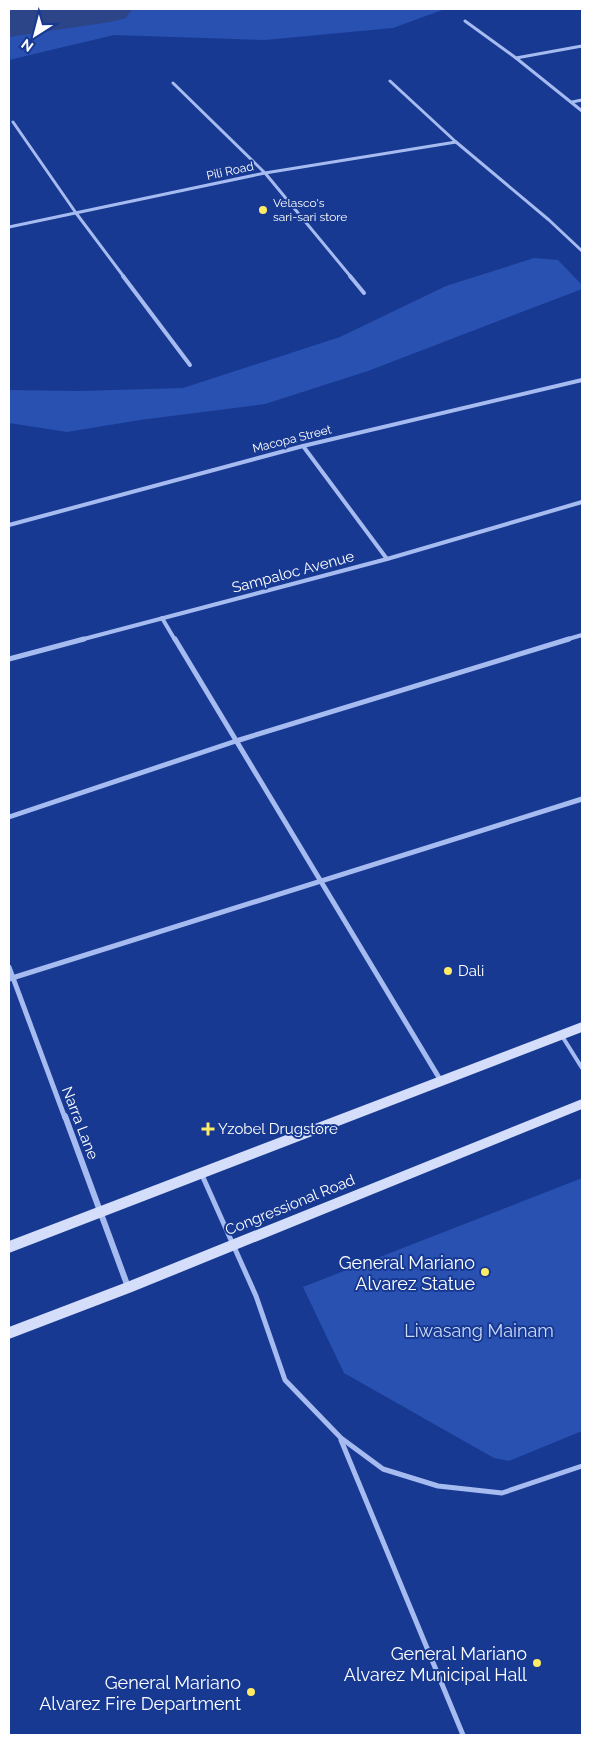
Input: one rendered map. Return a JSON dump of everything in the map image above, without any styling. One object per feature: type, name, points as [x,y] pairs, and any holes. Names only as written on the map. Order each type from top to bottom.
[{"type":"main road","points":[[9,1248],[100,1211],[582,1027]]},
{"type":"main road","name":"Congressional Road","points":[[9,1333],[128,1288],[582,1104]]},
{"type":"street","points":[[465,21],[516,58],[582,111]]},
{"type":"street","points":[[516,58],[582,46]]},
{"type":"street","points":[[390,81],[456,142],[549,220],[582,251]]},
{"type":"street","points":[[173,83],[265,173],[364,292]]},
{"type":"street","points":[[572,102],[582,100]]},
{"type":"street","points":[[13,122],[76,213],[190,365]]},
{"type":"street","name":"Pili Road","points":[[9,226],[265,173],[456,142]]},
{"type":"street","name":"Macopa Street","points":[[9,525],[302,446],[582,380]]},
{"type":"street","points":[[302,446],[387,559]]},
{"type":"street","name":"Sampaloc Avenue","points":[[9,659],[387,559],[582,503]]},
{"type":"street","points":[[162,618],[441,1081]]},
{"type":"street","points":[[9,817],[236,741],[582,635]]},
{"type":"street","points":[[11,978],[320,883],[582,799]]},
{"type":"street","name":"Narra Lane","points":[[9,966],[11,978],[128,1288]]},
{"type":"lane","points":[[561,1034],[582,1068]]},
{"type":"lane","points":[[201,1173],[256,1296],[285,1380],[341,1438],[383,1469],[438,1486],[502,1493],[582,1466]]},
{"type":"lane","points":[[341,1438],[464,1735]]},
{"type":"green space","points":[[9,9],[445,9],[393,28],[265,40],[114,35],[9,60]]},
{"type":"green space","points":[[534,258],[558,260],[582,285],[582,289],[368,371],[265,404],[140,420],[67,432],[9,423],[9,390],[79,391],[183,388],[340,337],[446,286]]},
{"type":"green space","name":"Liwasang Mainam","points":[[582,1178],[582,1431],[509,1461],[494,1458],[344,1373],[303,1287]]},
{"type":"waterway","points":[[9,24],[110,9]]},
{"type":"place","name":"Velasco's sari-sari store","points":[[263,210]]},
{"type":"place","name":"Dali","points":[[448,971]]},
{"type":"place","name":"Yzobel Drugstore","points":[[208,1129]]},
{"type":"place","name":"General Mariano Alvarez Statue","points":[[485,1272]]},
{"type":"place","name":"General Mariano Alvarez Municipal Hall","points":[[537,1663]]},
{"type":"place","name":"General Mariano Alvarez Fire Department","points":[[251,1692]]}]
